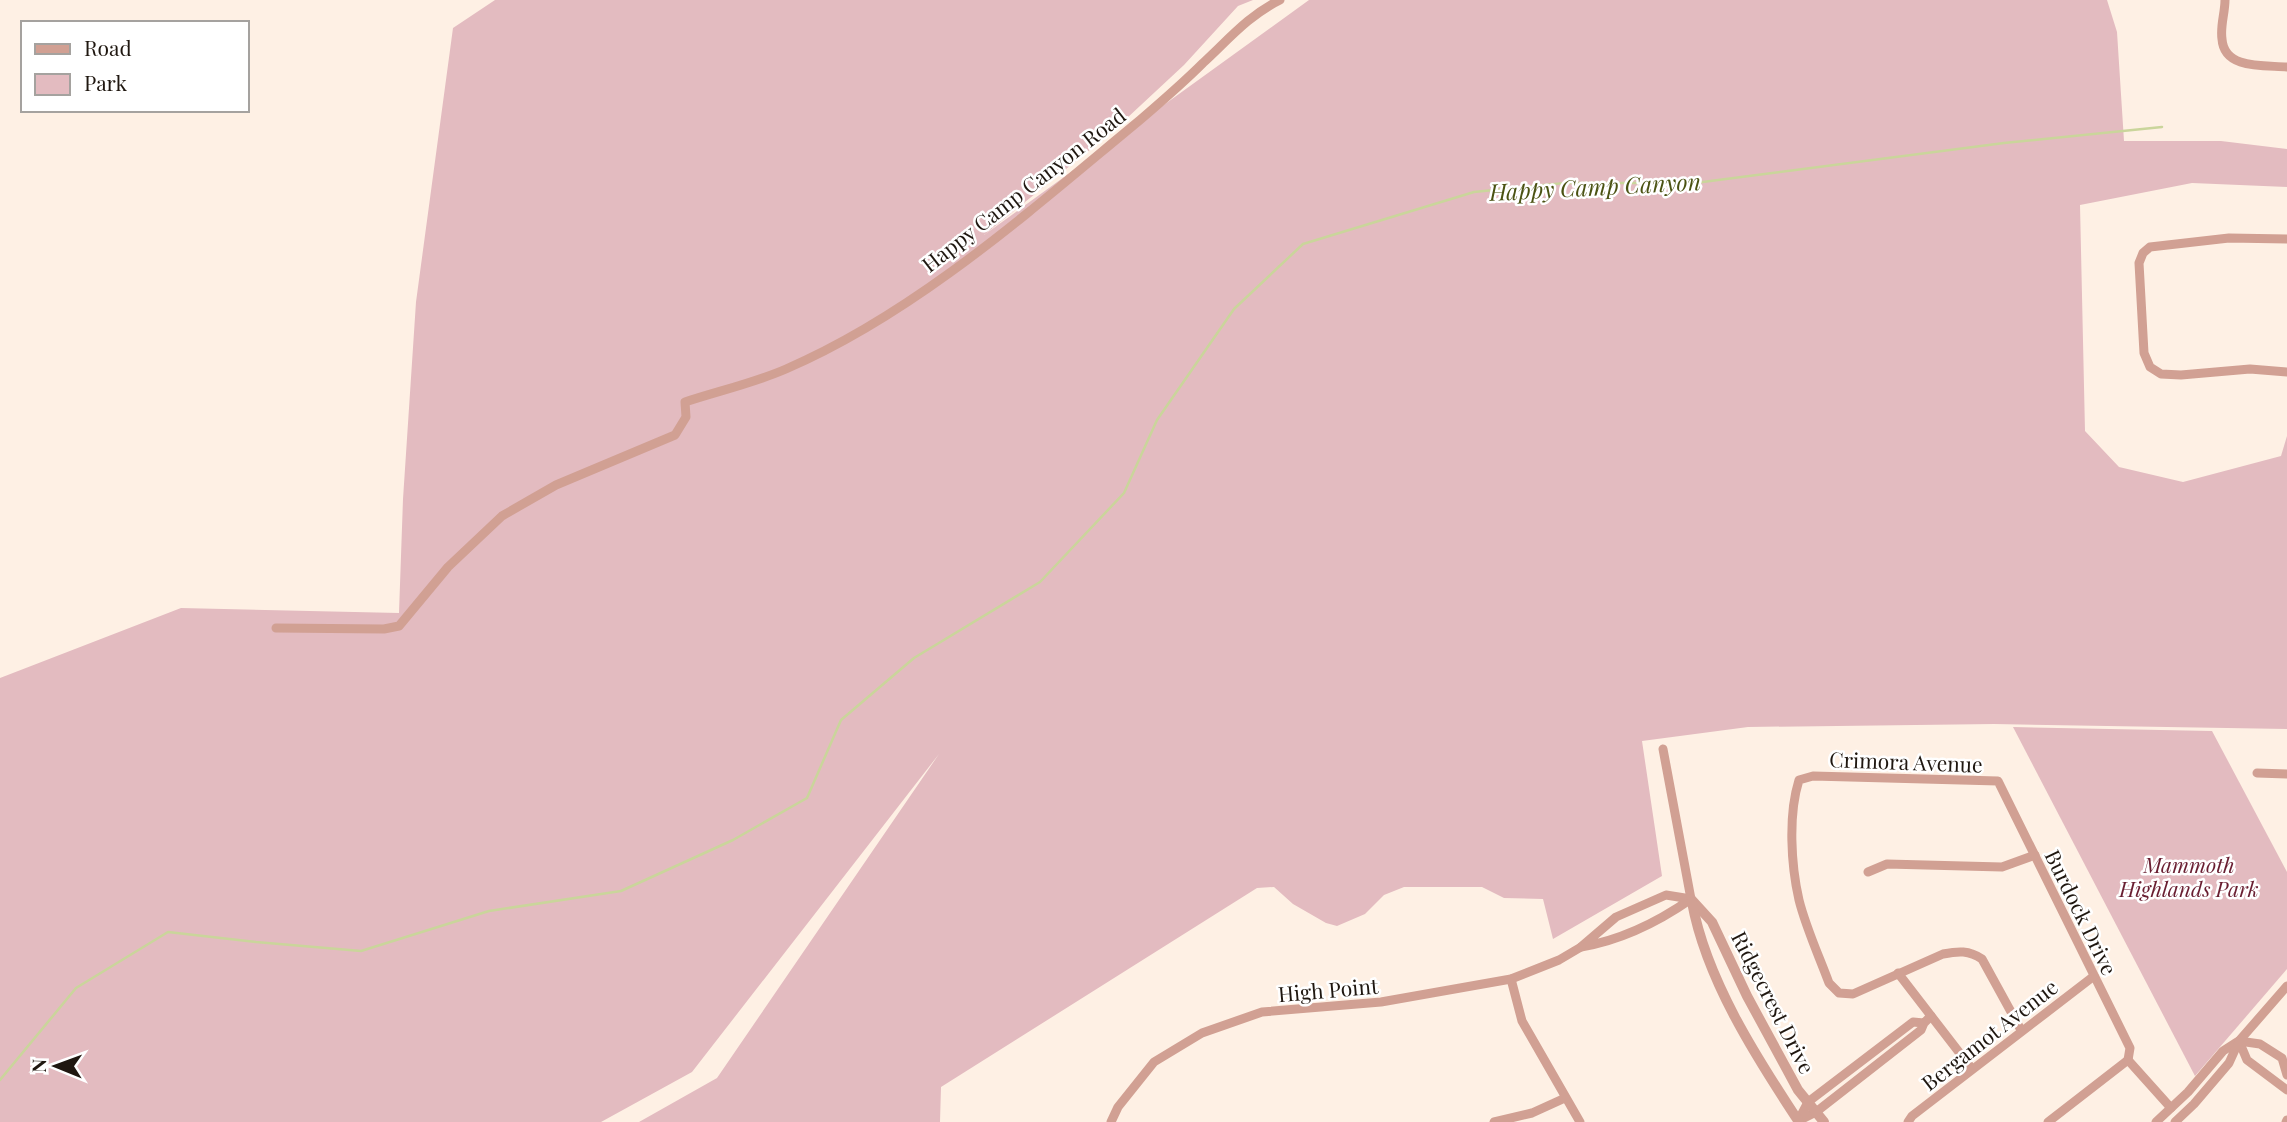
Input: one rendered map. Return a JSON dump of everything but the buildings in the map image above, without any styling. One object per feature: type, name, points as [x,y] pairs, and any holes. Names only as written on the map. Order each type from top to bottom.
[{"type":"street","name":"Happy Camp Canyon Road","points":[[276,628],[384,629],[400,626],[448,567],[502,516],[556,485],[675,435],[686,417],[685,402],[783,371],[877,322],[992,242],[1145,116],[1234,32],[1267,6],[1280,0]]},
{"type":"street","points":[[2225,0],[2221,41],[2225,52],[2242,64],[2287,67]]},
{"type":"street","points":[[2287,239],[2229,238],[2150,247],[2143,253],[2139,263],[2144,353],[2150,367],[2161,374],[2181,375],[2250,369],[2287,372]]},
{"type":"street","name":"Ridgecrest Drive","points":[[1662,749],[1697,928],[1738,1027],[1799,1122]]},
{"type":"street","points":[[2257,773],[2287,774]]},
{"type":"street","name":"Crimora Avenue","points":[[1898,973],[1858,992],[1839,993],[1829,984],[1799,900],[1791,837],[1794,793],[1798,780],[1812,776],[1998,781]]},
{"type":"street","name":"Burdock Drive","points":[[1998,781],[2130,1048],[2128,1060]]},
{"type":"street","points":[[1868,872],[1886,864],[2002,867],[2035,855]]},
{"type":"street","name":"High Point","points":[[1111,1122],[1118,1107],[1154,1062],[1202,1033],[1262,1012],[1381,1002],[1511,979],[1559,960],[1581,947],[1616,918],[1666,895],[1692,899]]},
{"type":"street","name":"Ridgecrest Drive","points":[[1692,899],[1712,922],[1747,996],[1798,1090],[1824,1122]]},
{"type":"street","name":"High Point","points":[[1581,947],[1617,938],[1668,915],[1692,899]]},
{"type":"street","points":[[1609,925],[1613,937],[1617,938]]},
{"type":"street","points":[[1972,1069],[1928,1019],[1898,973],[1943,954],[1956,951],[1973,953],[1982,959],[2021,1030]]},
{"type":"street","name":"Bergamot Avenue","points":[[1908,1122],[2021,1030],[2094,975]]},
{"type":"street","points":[[1511,979],[1522,1021],[1580,1122]]},
{"type":"street","points":[[2175,1122],[2229,1063],[2239,1041],[2287,986]]},
{"type":"street","points":[[1799,1122],[1808,1102],[1913,1022],[1928,1019]]},
{"type":"street","points":[[1799,1122],[1816,1112],[1921,1030],[1928,1019]]},
{"type":"street","points":[[2239,1041],[2247,1060],[2287,1090]]},
{"type":"street","points":[[2155,1122],[2188,1092],[2223,1051],[2239,1041],[2260,1044],[2282,1058],[2287,1075]]},
{"type":"street","points":[[2048,1122],[2128,1060],[2171,1108]]},
{"type":"street","points":[[1494,1122],[1532,1114],[1565,1098]]},
{"type":"green space","points":[[495,0],[1253,0],[1238,6],[1184,65],[1112,132],[984,235],[1309,0],[2107,0],[2117,32],[2124,141],[2221,141],[2287,149],[2287,187],[2192,183],[2080,205],[2085,431],[2119,467],[2183,482],[2281,456],[2287,436],[2287,729],[1994,724],[1748,727],[1642,741],[1662,876],[1553,939],[1543,899],[1504,898],[1482,887],[1404,887],[1384,895],[1365,914],[1337,926],[1326,923],[1293,904],[1274,887],[1257,888],[941,1087],[940,1122],[639,1122],[717,1078],[939,754],[692,1072],[601,1122],[0,1122],[0,678],[181,608],[399,613],[403,499],[416,302],[453,28]]},
{"type":"green space","name":"Mammoth Highlands Park","points":[[2013,727],[2212,731],[2287,872],[2287,969],[2195,1076]]},
{"type":"waterway","name":"Happy Camp Canyon","points":[[0,1080],[76,988],[168,932],[361,951],[489,911],[621,891],[733,840],[807,798],[841,720],[914,658],[1040,582],[1124,493],[1157,420],[1234,309],[1303,244],[1474,192],[1565,183],[1695,183],[2004,143],[2162,127]]}]
